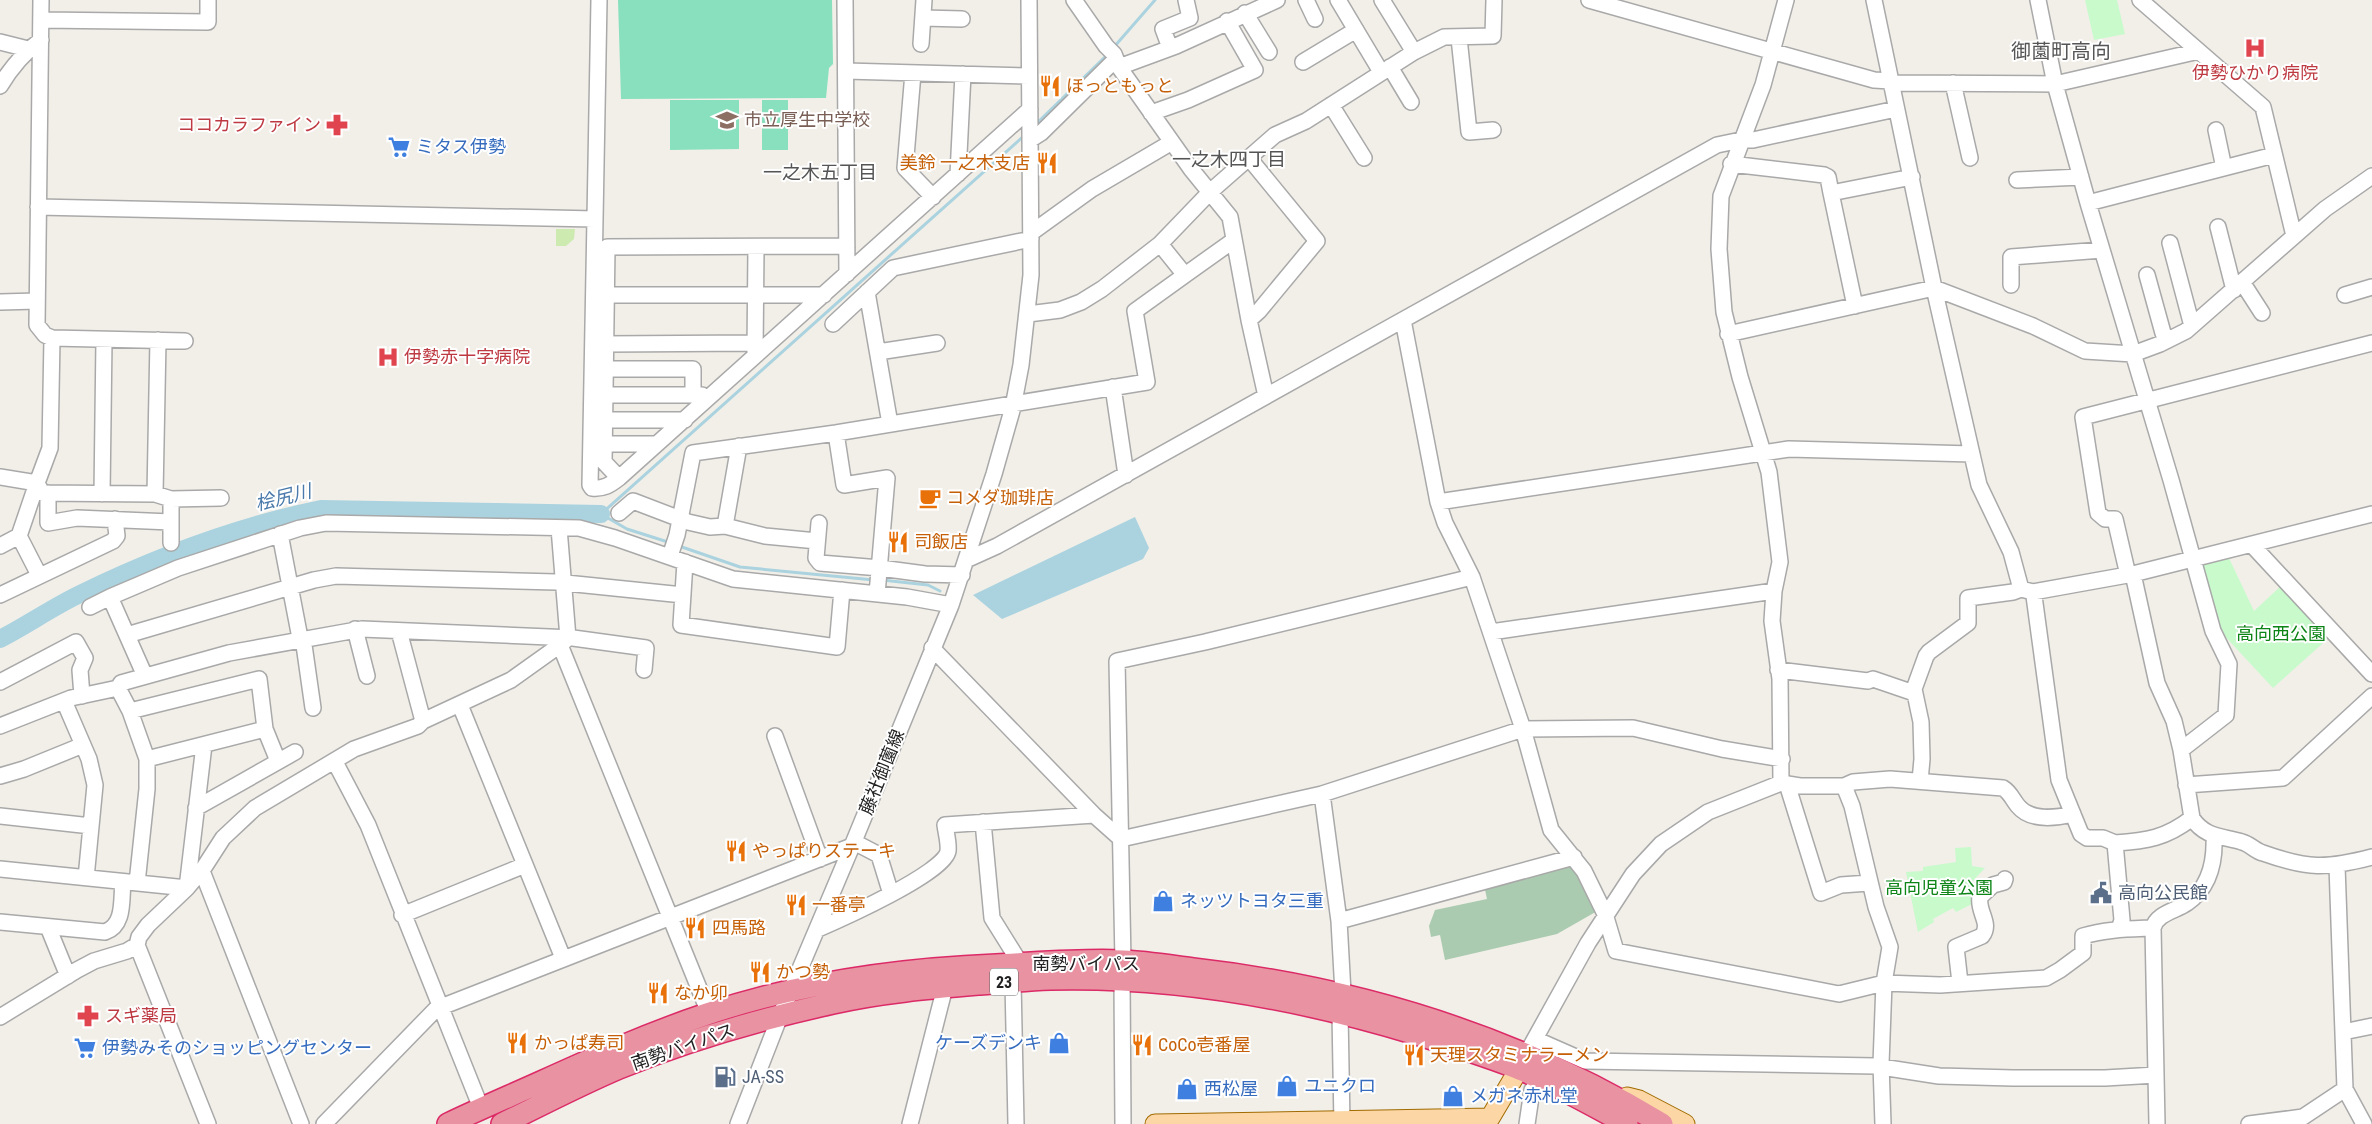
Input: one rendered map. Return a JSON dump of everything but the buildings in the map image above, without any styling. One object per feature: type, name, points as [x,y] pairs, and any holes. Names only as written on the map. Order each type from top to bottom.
[{"type":"highway","name":"南勢バイパス","points":[[448,1124],[625,1044],[709,1013],[832,982],[940,967],[1016,973],[1123,971],[1264,978],[1341,1003],[1442,1042],[1527,1054],[1606,1091],[1662,1124]]},
{"type":"highway","name":"南勢バイパス","points":[[502,1124],[619,1068],[698,1040],[776,1025],[853,999],[944,987],[1016,973]]},
{"type":"highway","name":"南勢バイパス","points":[[1527,1054],[1558,1087],[1627,1124]]},
{"type":"main road","points":[[1155,1124],[1488,1121],[1527,1054]]},
{"type":"main road","points":[[1606,1091],[1639,1100],[1685,1124]]},
{"type":"street","points":[[42,0],[41,20],[35,45],[38,208],[37,325],[45,335],[52,338],[185,341]]},
{"type":"street","points":[[41,20],[208,22],[208,0]]},
{"type":"street","points":[[599,0],[590,485],[592,488],[603,488],[619,478],[713,395],[755,350],[824,295],[958,174],[1030,114]]},
{"type":"street","points":[[845,0],[847,274]]},
{"type":"street","points":[[921,44],[924,0]]},
{"type":"street","name":"藤社御薗線","points":[[738,1124],[776,1025],[951,605],[994,474],[1014,403],[1028,314],[1031,275],[1029,0]]},
{"type":"street","points":[[1074,0],[1151,113],[1230,217],[1248,320],[1266,396]]},
{"type":"street","points":[[1170,48],[1163,29],[1190,18],[1186,0]]},
{"type":"street","points":[[1030,140],[1041,133],[1114,57],[1170,48],[1277,0]]},
{"type":"street","points":[[1306,0],[1315,18]]},
{"type":"street","points":[[1338,0],[1356,30],[1411,102]]},
{"type":"street","points":[[1382,0],[1414,52]]},
{"type":"street","points":[[1028,314],[1060,310],[1081,302],[1160,244],[1211,191],[1275,135],[1306,120],[1438,39],[1493,36],[1494,0]]},
{"type":"street","points":[[1589,0],[1874,80],[1890,82],[2055,84],[2199,51]]},
{"type":"street","points":[[1786,0],[1763,85],[1721,196],[1720,280],[1728,334],[1769,472],[1780,562],[1774,592],[1772,621],[1778,670],[1784,784],[1821,893],[1841,884],[1869,883]]},
{"type":"street","points":[[1874,0],[1890,82],[1899,115],[1906,178],[1934,288],[1979,485],[2011,552],[2027,591],[2059,780],[2081,834],[2087,838],[2103,838],[2115,843],[2146,842],[2165,835],[2192,818]]},
{"type":"street","points":[[2038,0],[2055,84],[2088,203],[2194,560],[2213,631],[2228,664],[2228,707],[2226,714],[2221,720],[2181,750]]},
{"type":"street","points":[[2140,0],[2263,107],[2294,236]]},
{"type":"street","points":[[1245,13],[1269,52]]},
{"type":"street","points":[[923,18],[962,19]]},
{"type":"street","points":[[1151,113],[1188,100],[1255,70],[1227,21]]},
{"type":"street","points":[[1303,62],[1356,30]]},
{"type":"street","points":[[1459,38],[1469,132],[1493,130]]},
{"type":"street","points":[[0,42],[35,45]]},
{"type":"street","points":[[0,86],[10,70],[35,45]]},
{"type":"street","points":[[846,72],[1029,76]]},
{"type":"street","points":[[913,73],[905,168],[933,197]]},
{"type":"street","points":[[958,174],[963,74]]},
{"type":"street","points":[[1953,84],[1970,158]]},
{"type":"street","points":[[1331,105],[1364,158]]},
{"type":"street","points":[[966,560],[997,546],[1126,475],[1717,145],[1741,140],[1753,140],[1896,109]]},
{"type":"street","points":[[2216,130],[2224,168]]},
{"type":"street","points":[[833,324],[893,268],[1031,236],[1092,189],[1172,142]]},
{"type":"street","points":[[2088,203],[2274,155]]},
{"type":"street","points":[[1248,320],[1259,311],[1317,241],[1249,158]]},
{"type":"street","points":[[1732,164],[1828,176],[1855,306]]},
{"type":"street","points":[[1728,334],[1934,288],[2033,326],[2078,349],[2133,354],[2168,340],[2192,326],[2325,209],[2372,176]]},
{"type":"street","points":[[2016,180],[2081,177]]},
{"type":"street","points":[[1831,193],[1906,178]]},
{"type":"street","points":[[38,208],[595,219]]},
{"type":"street","points":[[2218,227],[2238,286],[2262,313]]},
{"type":"street","points":[[673,547],[693,453],[836,433],[1147,382],[1135,311],[1234,240]]},
{"type":"street","points":[[2170,243],[2192,326]]},
{"type":"street","points":[[1160,244],[1185,275]]},
{"type":"street","points":[[619,478],[604,462],[607,248],[847,246]]},
{"type":"street","points":[[755,350],[756,247]]},
{"type":"street","points":[[2011,285],[2011,257],[2102,250]]},
{"type":"street","points":[[2147,275],[2163,333],[2168,340]]},
{"type":"street","points":[[2345,295],[2372,287]]},
{"type":"street","points":[[868,292],[890,424]]},
{"type":"street","points":[[607,295],[824,295]]},
{"type":"street","points":[[0,302],[37,301]]},
{"type":"street","points":[[1402,320],[1438,502],[1445,523],[1472,577],[1491,632],[1523,729],[1551,830],[1574,857],[1606,914],[1616,951],[1839,994],[1884,983],[1940,985],[2046,978],[2083,953],[2083,936],[2119,929],[2154,928]]},
{"type":"street","points":[[0,546],[19,536],[42,488],[50,448],[52,338]]},
{"type":"street","points":[[102,494],[104,340]]},
{"type":"street","points":[[155,494],[158,340]]},
{"type":"street","points":[[878,352],[937,343]]},
{"type":"street","points":[[2372,343],[2083,417],[2098,513],[2105,519],[2115,519],[2157,683],[2174,722],[2181,750],[2192,818],[2199,827],[2214,837],[2242,842],[2260,852],[2310,867],[2337,866],[2372,857]]},
{"type":"street","points":[[606,344],[755,350]]},
{"type":"street","points":[[606,369],[693,369],[693,395]]},
{"type":"street","points":[[1113,387],[1126,475]]},
{"type":"street","points":[[606,395],[713,395]]},
{"type":"street","points":[[649,395],[649,420]]},
{"type":"street","points":[[605,420],[685,420]]},
{"type":"street","points":[[836,433],[844,485],[887,478],[877,592]]},
{"type":"street","points":[[604,444],[658,444]]},
{"type":"street","points":[[725,526],[739,446]]},
{"type":"street","points":[[1438,502],[1764,452],[1822,448],[1972,454]]},
{"type":"street","points":[[0,477],[42,488],[102,494],[155,494],[171,499],[221,498]]},
{"type":"street","points":[[42,488],[48,523],[77,518],[171,522]]},
{"type":"street","points":[[170,543],[171,499]]},
{"type":"street","points":[[619,513],[633,500],[679,518],[710,527],[725,526],[765,536],[817,541]]},
{"type":"street","points":[[1920,781],[1921,722],[1914,693],[1929,652],[1968,623],[1968,598],[2130,575],[2372,514]]},
{"type":"street","points":[[0,595],[113,541],[117,536],[115,520]]},
{"type":"street","points":[[90,607],[110,596],[178,568],[280,534],[326,523],[587,530],[673,547],[685,562],[733,578],[877,592],[951,605]]},
{"type":"street","points":[[819,524],[816,558],[820,563],[910,573],[962,575]]},
{"type":"street","points":[[559,528],[564,583],[564,641],[670,918],[709,1013]]},
{"type":"street","points":[[280,534],[302,638],[313,708]]},
{"type":"street","points":[[19,536],[39,575]]},
{"type":"street","points":[[2252,545],[2372,674]]},
{"type":"street","points":[[685,562],[681,626],[837,647],[842,590]]},
{"type":"street","points":[[127,635],[336,576],[564,583],[683,595]]},
{"type":"street","points":[[1123,1124],[1123,971],[1116,661],[1205,642],[1472,577]]},
{"type":"street","points":[[1491,632],[1774,592]]},
{"type":"street","points":[[110,596],[145,676]]},
{"type":"street","points":[[0,726],[64,701],[118,688],[121,683],[229,653],[355,629],[564,641],[646,648],[644,670]]},
{"type":"street","points":[[355,629],[367,676]]},
{"type":"street","points":[[400,631],[422,721]]},
{"type":"street","points":[[0,1017],[94,961],[127,951],[136,945],[139,937],[148,925],[202,871],[223,838],[255,808],[354,749],[402,732],[511,680],[564,641]]},
{"type":"street","points":[[0,682],[76,642],[85,658],[80,670],[82,696]]},
{"type":"street","points":[[932,648],[1094,815],[1121,839]]},
{"type":"street","points":[[1778,670],[1873,679],[1914,693]]},
{"type":"street","points":[[130,711],[259,679],[265,729],[278,762]]},
{"type":"street","points":[[0,922],[100,933],[110,930],[120,917],[130,883],[147,789],[146,759],[130,711],[118,688]]},
{"type":"street","points":[[2186,785],[2283,778],[2372,696]]},
{"type":"street","points":[[64,701],[93,771],[94,785],[86,878]]},
{"type":"street","points":[[460,705],[563,958]]},
{"type":"street","points":[[1121,839],[1322,794],[1523,729],[1633,728],[1782,759]]},
{"type":"street","points":[[146,759],[265,729]]},
{"type":"street","points":[[775,736],[820,859]]},
{"type":"street","points":[[0,776],[24,769],[83,745]]},
{"type":"street","points":[[187,888],[204,745]]},
{"type":"street","points":[[196,808],[295,752]]},
{"type":"street","points":[[335,762],[368,825],[402,915],[481,1108]]},
{"type":"street","points":[[2073,814],[2038,816],[2028,814],[2019,808],[2010,793],[2003,788],[1890,779],[1853,782],[1844,786],[1784,784],[1708,812],[1661,844],[1633,874],[1606,914],[1527,1054],[1585,1060],[1882,1068],[1939,1076],[2105,1078],[2156,1075]]},
{"type":"street","points":[[1844,786],[1852,806],[1869,883],[1889,942],[1890,951],[1884,983],[1883,1124]]},
{"type":"street","points":[[1322,794],[1339,921],[1342,1122]]},
{"type":"street","points":[[818,928],[847,918],[920,878],[944,858],[948,852],[944,825],[1094,815]]},
{"type":"street","points":[[0,816],[91,826]]},
{"type":"street","points":[[983,822],[992,918],[1016,973],[1016,1124]]},
{"type":"street","points":[[2157,1124],[2154,928],[2159,919],[2187,904],[2207,885],[2210,876],[2214,837]]},
{"type":"street","points":[[2115,843],[2122,920],[2119,929]]},
{"type":"street","points":[[324,1124],[439,1007],[820,859],[853,844],[879,855],[891,894]]},
{"type":"street","points":[[1339,921],[1574,857]]},
{"type":"street","points":[[402,915],[525,865]]},
{"type":"street","points":[[2337,866],[2345,1090],[2364,1124]]},
{"type":"street","points":[[0,869],[187,888]]},
{"type":"street","points":[[202,871],[301,1124]]},
{"type":"street","points":[[1960,983],[1956,947],[1985,933],[1987,925],[1980,906],[1980,898],[1993,886],[2004,882],[2005,879]]},
{"type":"street","points":[[48,927],[68,976]]},
{"type":"street","points":[[136,945],[208,1124]]},
{"type":"street","points":[[910,1124],[944,987]]},
{"type":"street","points":[[2343,1032],[2372,1026]]},
{"type":"street","points":[[1527,1124],[1532,1090]]},
{"type":"street","points":[[2249,1124],[2302,1117],[2345,1090]]},
{"type":"green space","points":[[618,0],[832,0],[833,64],[829,68],[826,98],[621,99]]},
{"type":"green space","points":[[2085,0],[2117,0],[2125,34],[2094,40]]},
{"type":"green space","points":[[670,100],[739,100],[739,149],[670,150]]},
{"type":"green space","points":[[762,100],[788,100],[788,150],[762,150]]},
{"type":"green space","points":[[556,229],[575,229],[574,239],[566,246],[556,246]]},
{"type":"green space","name":"高向西公園","points":[[2229,558],[2254,611],[2283,584],[2331,636],[2273,688],[2220,631],[2201,565]]},
{"type":"green space","name":"高向児童公園","points":[[1971,847],[1972,866],[1985,868],[1969,885],[1979,894],[1976,902],[1956,912],[1953,908],[1933,919],[1934,922],[1918,932],[1906,872],[1923,871],[1923,867],[1956,862],[1955,848]]},
{"type":"green space","points":[[1569,861],[1575,865],[1599,910],[1557,934],[1445,960],[1440,935],[1431,937],[1429,926],[1435,910],[1487,899],[1484,885]]},
{"type":"water","points":[[1135,517],[1149,548],[1143,559],[1002,619],[973,595]]},
{"type":"waterway","points":[[1114,47],[1155,0]]},
{"type":"waterway","points":[[1036,124],[1108,54]]},
{"type":"waterway","points":[[671,543],[627,529],[601,514],[1026,134]]},
{"type":"waterway","name":"桧尻川","points":[[0,639],[80,594],[168,555],[259,524],[321,509],[601,514]]},
{"type":"waterway","points":[[679,546],[740,567],[874,580]]},
{"type":"waterway","points":[[882,580],[928,585],[940,591]]},
{"type":"place","name":"伊勢ひかり病院","points":[[2255,48]]},
{"type":"place","name":"ほっともっと","points":[[1050,86]]},
{"type":"place","name":"市立厚生中学校","points":[[727,120]]},
{"type":"place","name":"ココカラファイン","points":[[337,125]]},
{"type":"place","name":"ミタス伊勢","points":[[399,147]]},
{"type":"place","name":"美鈴 一之木支店","points":[[1047,163]]},
{"type":"place","name":"伊勢赤十字病院","points":[[388,357]]},
{"type":"place","name":"コメダ珈琲店","points":[[930,498]]},
{"type":"place","name":"司飯店","points":[[898,542]]},
{"type":"place","name":"やっぱりステーキ","points":[[736,851]]},
{"type":"place","name":"高向公民館","points":[[2101,893]]},
{"type":"place","name":"ネッツトヨタ三重","points":[[1163,901]]},
{"type":"place","name":"一番亭","points":[[796,905]]},
{"type":"place","name":"四馬路","points":[[695,928]]},
{"type":"place","name":"かつ勢","points":[[760,972]]},
{"type":"place","name":"なか卯","points":[[658,993]]},
{"type":"place","name":"スギ薬局","points":[[88,1016]]},
{"type":"place","name":"かっぱ寿司","points":[[517,1043]]},
{"type":"place","name":"ケーズデンキ","points":[[1059,1043]]},
{"type":"place","name":"CoCo壱番屋","points":[[1142,1045]]},
{"type":"place","name":"伊勢みそのショッピングセンター","points":[[85,1048]]},
{"type":"place","name":"天理スタミナラーメン","points":[[1414,1055]]},
{"type":"place","name":"JA-SS","points":[[725,1077]]},
{"type":"place","name":"ユニクロ","points":[[1287,1086]]},
{"type":"place","name":"西松屋","points":[[1187,1089]]},
{"type":"place","name":"メガネ赤札堂","points":[[1453,1096]]},
{"type":"district","name":"御薗町高向","points":[[2061,51]]},
{"type":"district","name":"一之木四丁目","points":[[1229,159]]},
{"type":"district","name":"一之木五丁目","points":[[820,172]]}]
